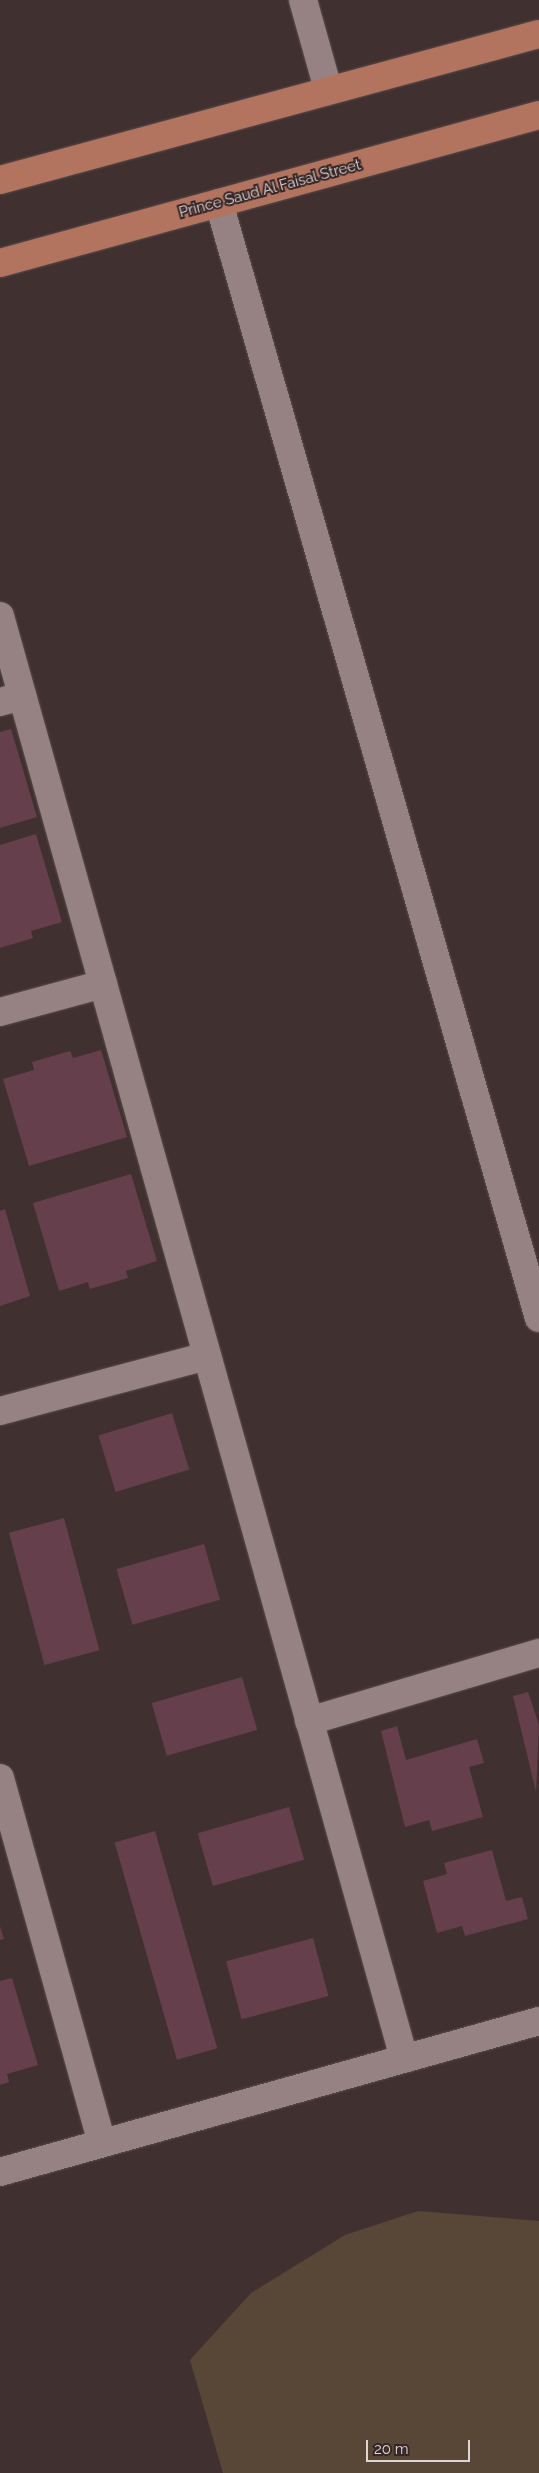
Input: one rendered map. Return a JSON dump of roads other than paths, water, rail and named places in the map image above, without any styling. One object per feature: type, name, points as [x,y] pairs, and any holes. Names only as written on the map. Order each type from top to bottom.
[{"type":"main road","points":[[0,180],[539,34]]},
{"type":"main road","name":"Prince Saud Al Faisal Street","points":[[0,263],[539,115]]},
{"type":"street","points":[[303,0],[328,90]]},
{"type":"street","points":[[218,203],[539,1318]]},
{"type":"street","points":[[0,616],[11,699],[103,984],[404,2058]]},
{"type":"street","points":[[0,1012],[103,984]]},
{"type":"street","points":[[0,1411],[207,1356]]},
{"type":"street","points":[[309,1721],[539,1653]]},
{"type":"street","points":[[0,1781],[102,2143]]},
{"type":"street","points":[[0,2172],[539,2021]]}]
